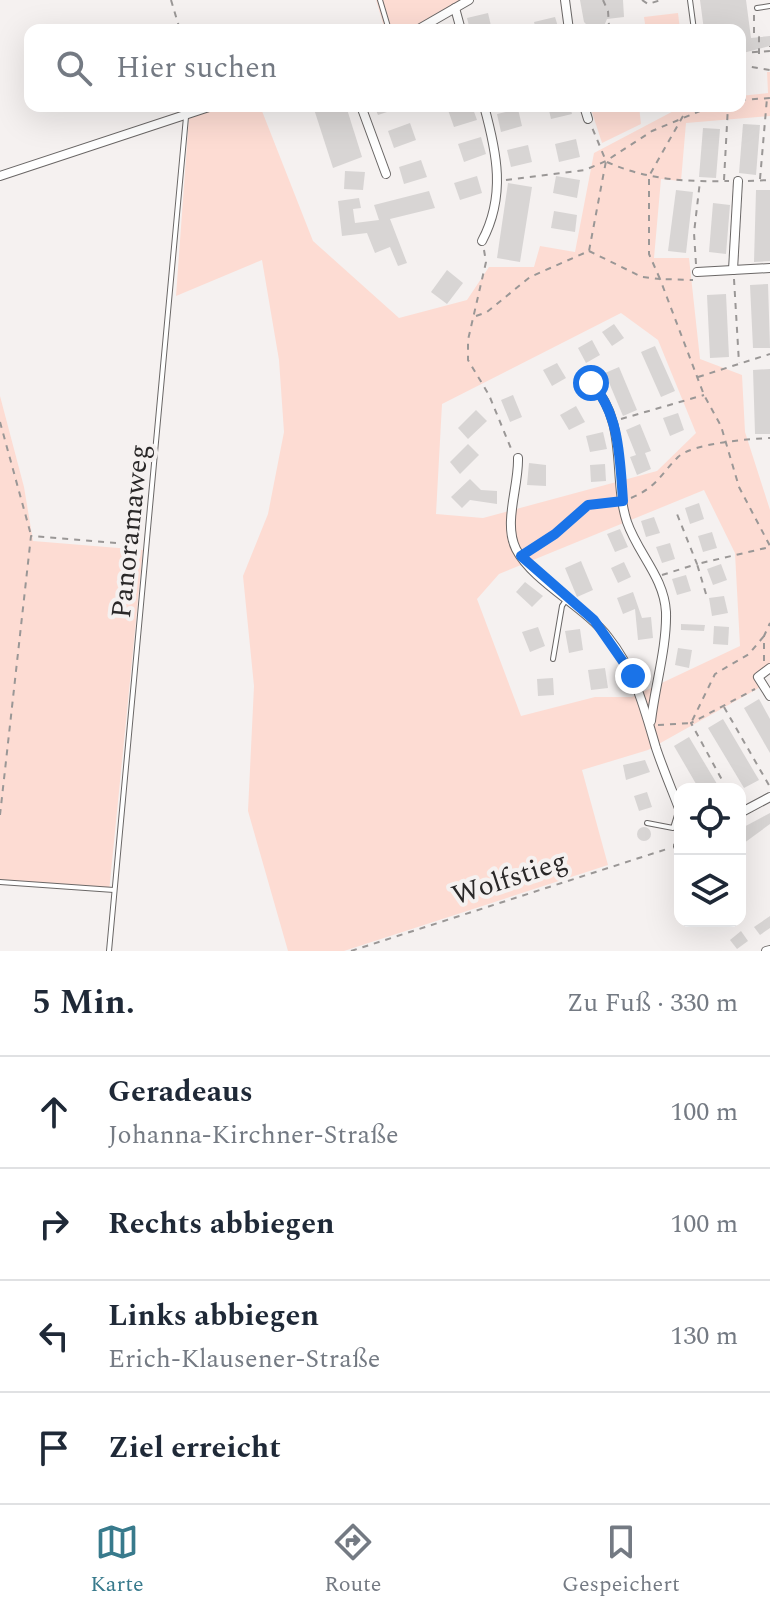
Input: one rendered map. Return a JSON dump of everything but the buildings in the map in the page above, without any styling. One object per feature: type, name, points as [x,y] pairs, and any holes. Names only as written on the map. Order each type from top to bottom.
[{"type":"street","points":[[427,24],[469,0]]},
{"type":"street","points":[[565,0],[568,24]]},
{"type":"street","points":[[455,8],[459,24]]},
{"type":"street","points":[[0,176],[195,112]]},
{"type":"street","points":[[363,112],[386,174]]},
{"type":"street","points":[[482,241],[491,223],[498,181],[496,150],[486,112]]},
{"type":"street","points":[[586,112],[588,119]]},
{"type":"street","points":[[733,270],[738,181]]},
{"type":"street","points":[[697,272],[770,268]]},
{"type":"street","points":[[591,383],[600,392],[613,422],[623,501],[631,533],[657,576],[666,617],[651,726]]},
{"type":"street","points":[[518,458],[511,537],[521,556],[594,620],[623,657],[640,692],[674,793]]},
{"type":"street","points":[[767,670],[758,677],[770,696]]},
{"type":"street","points":[[746,810],[770,797]]},
{"type":"lane","points":[[380,0],[387,24]]},
{"type":"lane","points":[[690,0],[693,24]]},
{"type":"lane","points":[[757,8],[770,6]]},
{"type":"lane","name":"Panoramaweg","points":[[109,951],[186,115]]},
{"type":"lane","points":[[553,659],[562,606],[567,598]]},
{"type":"lane","points":[[647,823],[673,828],[674,816]]},
{"type":"lane","points":[[0,882],[114,890]]},
{"type":"path","points":[[171,0],[178,24]]},
{"type":"path","points":[[603,0],[609,24]]},
{"type":"path","points":[[642,0],[648,4],[661,0]]},
{"type":"path","points":[[757,8],[754,34],[759,37],[759,54]]},
{"type":"path","points":[[746,53],[759,54],[770,48]]},
{"type":"path","points":[[746,66],[770,70]]},
{"type":"path","points":[[746,100],[768,98],[760,180]]},
{"type":"path","points":[[498,181],[585,170],[606,161],[652,131],[695,112]]},
{"type":"path","points":[[724,181],[728,112]]},
{"type":"path","points":[[657,576],[770,546],[739,487],[714,408],[704,395],[649,254],[649,176],[683,116]]},
{"type":"path","points":[[588,119],[606,161],[589,251]]},
{"type":"path","points":[[606,161],[649,176],[700,181],[770,180]]},
{"type":"path","points":[[476,316],[487,312],[530,277],[589,251],[642,277],[694,280],[697,272],[694,233],[700,181]]},
{"type":"path","points":[[482,241],[486,262],[468,340],[468,360],[489,395],[518,458]]},
{"type":"path","points":[[733,270],[739,363]]},
{"type":"path","points":[[697,377],[770,354]]},
{"type":"path","points":[[613,422],[704,395]]},
{"type":"path","points":[[0,422],[31,536],[0,815]]},
{"type":"path","points":[[521,556],[555,534],[588,505],[623,501],[656,484],[690,449],[770,438]]},
{"type":"path","points":[[677,514],[706,594]]},
{"type":"path","points":[[31,536],[147,546]]},
{"type":"path","points":[[691,723],[715,674],[749,654],[770,623]]},
{"type":"path","points":[[764,636],[767,670]]},
{"type":"path","points":[[651,726],[691,723],[764,685]]},
{"type":"path","points":[[724,706],[770,787]]},
{"type":"path","points":[[691,723],[724,783]]},
{"type":"path","name":"Wolfstieg","points":[[351,951],[674,848]]},
{"type":"shaded area","points":[[376,0],[465,0],[419,24],[383,24]]},
{"type":"shaded area","points":[[678,13],[679,24],[645,24],[644,17]]},
{"type":"shaded area","points":[[767,72],[770,72],[770,116],[686,123],[681,181],[661,179],[654,258],[689,258],[700,359],[742,375],[745,432],[770,510],[770,667],[758,677],[764,685],[648,750],[582,770],[608,865],[344,951],[288,951],[248,811],[254,686],[243,576],[268,514],[284,432],[279,360],[262,260],[176,296],[189,117],[207,112],[262,112],[313,241],[399,318],[467,300],[489,267],[534,267],[540,246],[575,252],[594,153],[672,112],[746,112],[746,95],[768,93]],"holes":[[[621,313],[658,340],[696,433],[657,471],[483,518],[436,514],[442,404]],[[704,490],[735,553],[740,646],[632,697],[595,697],[521,716],[477,599],[499,574]]]},
{"type":"shaded area","points":[[592,112],[640,112],[641,124],[602,143]]},
{"type":"shaded area","points":[[0,396],[24,487],[33,541],[143,550],[109,892],[0,884]]},
{"type":"route","points":[[591,383],[600,392],[613,422],[623,501],[588,505],[555,534],[521,556],[594,620],[623,657],[633,676]]}]
